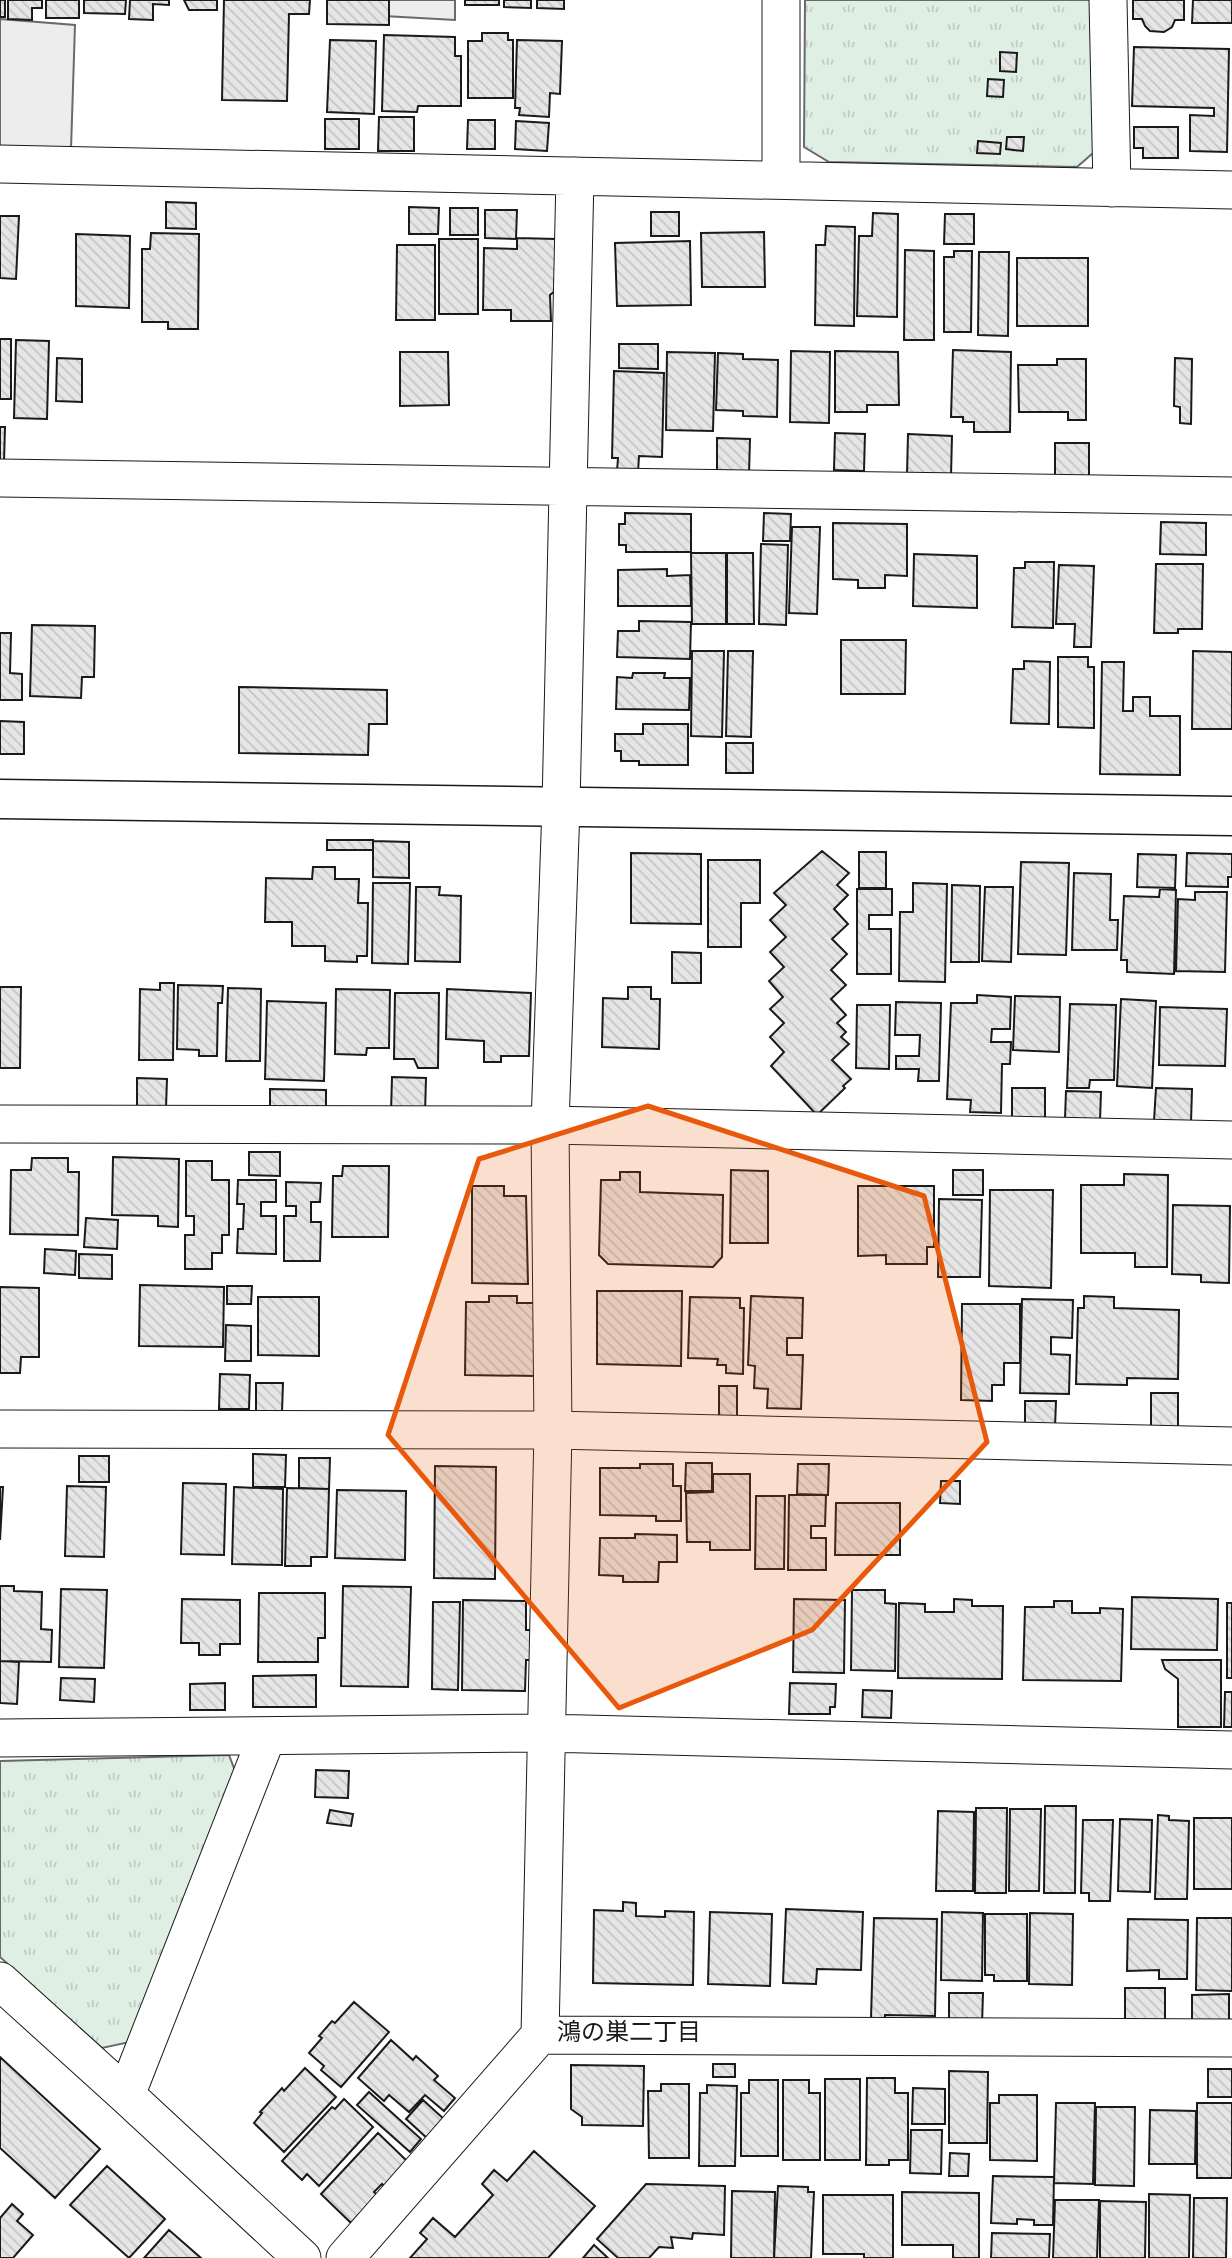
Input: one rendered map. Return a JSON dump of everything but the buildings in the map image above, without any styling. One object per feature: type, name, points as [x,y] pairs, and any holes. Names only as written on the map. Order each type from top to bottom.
[{"type":"street","points":[[780,180],[781,0]]},
{"type":"street","points":[[1108,0],[1112,188]]},
{"type":"street","points":[[0,164],[1232,190]]},
{"type":"street","points":[[345,2258],[540,2035],[553,1430],[550,1125],[561,806],[575,176]]},
{"type":"street","points":[[0,478],[1232,496]]},
{"type":"street","points":[[0,799],[1232,816]]},
{"type":"street","points":[[0,1124],[550,1125],[1232,1140]]},
{"type":"street","points":[[0,1429],[553,1430],[1232,1446]]},
{"type":"street","points":[[0,1738],[545,1732],[1232,1750]]},
{"type":"street","points":[[127,2095],[267,1736]]},
{"type":"street","points":[[0,1980],[302,2258]]},
{"type":"street","points":[[540,2035],[1232,2038]]},
{"type":"highlighted area","points":[[648,1106],[924,1196],[987,1442],[812,1630],[619,1708],[388,1435],[479,1159]]},
{"type":"green space","points":[[805,0],[1093,0],[1093,153],[1077,167],[829,162],[804,147]]},
{"type":"green space","points":[[229,1755],[237,1776],[130,2042],[102,2048],[0,1957],[0,1761]]},
{"type":"shaded area","points":[[384,0],[455,0],[455,20],[384,16]]},
{"type":"shaded area","points":[[0,19],[75,25],[71,149],[0,147]]},
{"type":"district","name":"鴻の巣二丁目","points":[[629,2032]]}]
